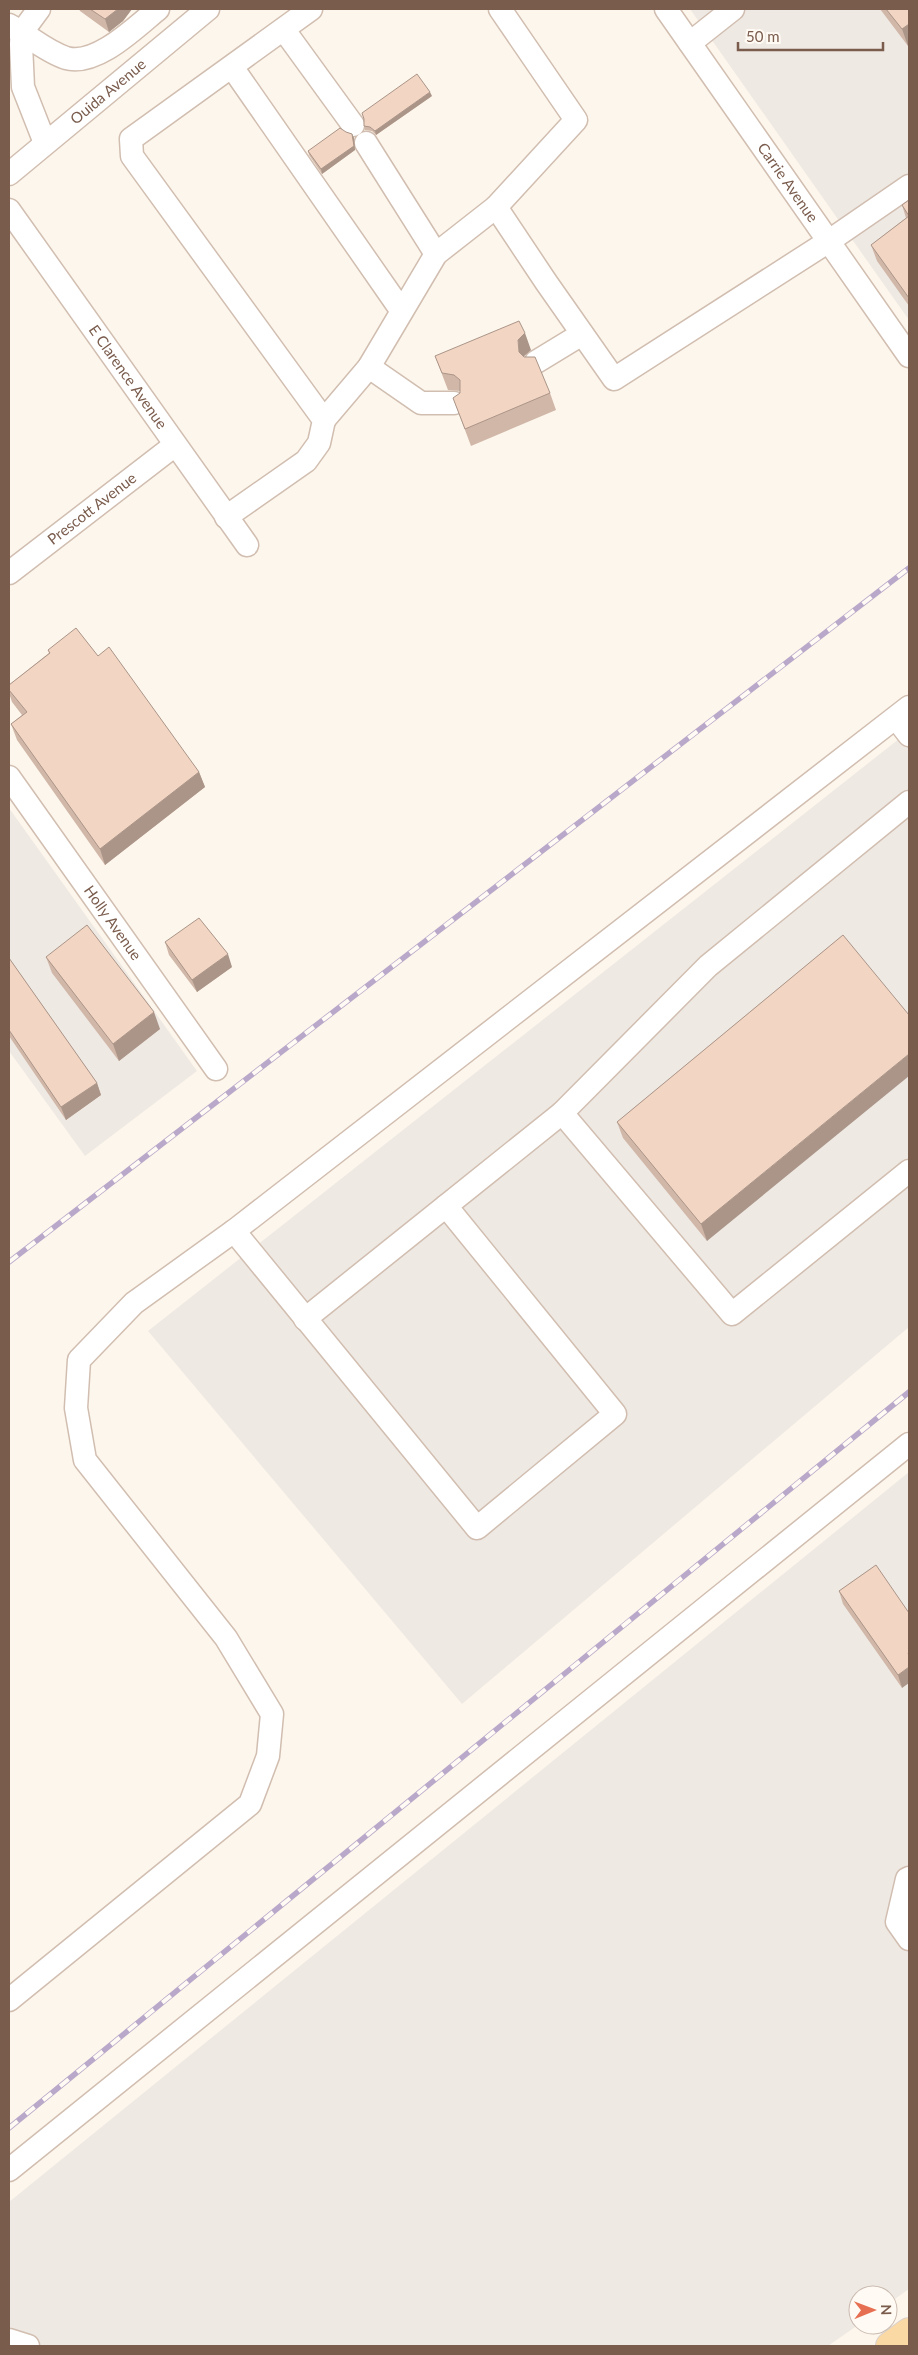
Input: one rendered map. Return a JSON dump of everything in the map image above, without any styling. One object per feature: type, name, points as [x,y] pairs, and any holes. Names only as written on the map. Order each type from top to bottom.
[{"type":"main road","points":[[890,2346],[909,2332]]},
{"type":"street","points":[[15,28],[40,9]]},
{"type":"street","points":[[15,28],[48,50],[76,60],[92,57],[130,32],[158,9]]},
{"type":"street","name":"Ouida Avenue","points":[[9,174],[208,9]]},
{"type":"street","points":[[311,9],[131,139],[132,156],[324,420]]},
{"type":"street","points":[[226,517],[306,461],[319,443],[324,420],[369,367],[401,310],[436,254],[496,207],[576,120],[500,9]]},
{"type":"street","name":"Carrie Avenue","points":[[666,9],[909,356]]},
{"type":"street","points":[[690,43],[733,9]]},
{"type":"street","points":[[15,28],[23,87],[45,143]]},
{"type":"street","points":[[284,30],[353,124]]},
{"type":"street","points":[[232,67],[401,310]]},
{"type":"street","points":[[366,142],[436,254]]},
{"type":"street","points":[[496,207],[614,379],[829,241],[909,186]]},
{"type":"street","name":"E Clarence Avenue","points":[[9,210],[247,544]]},
{"type":"street","points":[[536,362],[582,334]]},
{"type":"street","points":[[369,367],[421,403],[454,403]]},
{"type":"street","name":"Prescott Avenue","points":[[9,573],[175,445]]},
{"type":"street","points":[[9,2000],[250,1804],[268,1756],[272,1714],[226,1638],[84,1460],[76,1408],[79,1360],[134,1303],[234,1231],[905,720]]},
{"type":"street","name":"Holly Avenue","points":[[9,777],[216,1069]]},
{"type":"street","points":[[305,1319],[562,1113],[708,966],[909,802]]},
{"type":"street","points":[[562,1113],[732,1314],[909,1171]]},
{"type":"street","points":[[234,1231],[477,1528],[615,1414],[446,1206]]},
{"type":"street","points":[[9,2170],[909,1444]]},
{"type":"street","points":[[909,1878],[907,1879],[897,1922],[909,1939]]},
{"type":"street","points":[[9,2340],[28,2346]]},
{"type":"shaded area","points":[[690,9],[909,9],[909,320],[868,262]]},
{"type":"shaded area","points":[[909,731],[909,1327],[462,1704],[148,1331]]},
{"type":"shaded area","points":[[9,808],[197,1071],[85,1156],[9,1051]]},
{"type":"shaded area","points":[[909,1472],[909,2289],[898,2297],[898,2285],[848,2285],[848,2332],[828,2346],[9,2346],[9,2202]]},
{"type":"building","points":[[90,9],[118,9],[105,19]]},
{"type":"building","points":[[886,9],[909,9],[909,24],[902,29]]},
{"type":"building","points":[[417,74],[430,92],[375,131],[370,127],[364,126],[362,113]]},
{"type":"building","points":[[340,128],[352,134],[354,146],[321,169],[308,151]]},
{"type":"building","points":[[909,200],[909,216],[902,205]]},
{"type":"building","points":[[909,216],[909,298],[871,245]]},
{"type":"building","points":[[519,321],[525,333],[518,340],[519,352],[524,357],[535,357],[550,393],[465,429],[453,398],[460,393],[460,380],[454,375],[442,373],[435,356]]},
{"type":"building","points":[[76,628],[98,656],[109,647],[199,772],[100,849],[11,724],[27,712],[9,690],[9,685],[50,653],[48,650]]},
{"type":"building","points":[[199,918],[228,954],[192,980],[165,942]]},
{"type":"building","points":[[87,925],[154,1012],[113,1044],[46,957]]},
{"type":"building","points":[[843,935],[909,1015],[909,1054],[701,1224],[617,1122]]},
{"type":"building","points":[[9,958],[97,1083],[61,1107],[9,1030]]},
{"type":"building","points":[[876,1565],[909,1613],[909,1667],[898,1675],[839,1591]]},
{"type":"railway","points":[[9,1262],[909,568]]},
{"type":"railway","points":[[9,2128],[909,1392]]}]
